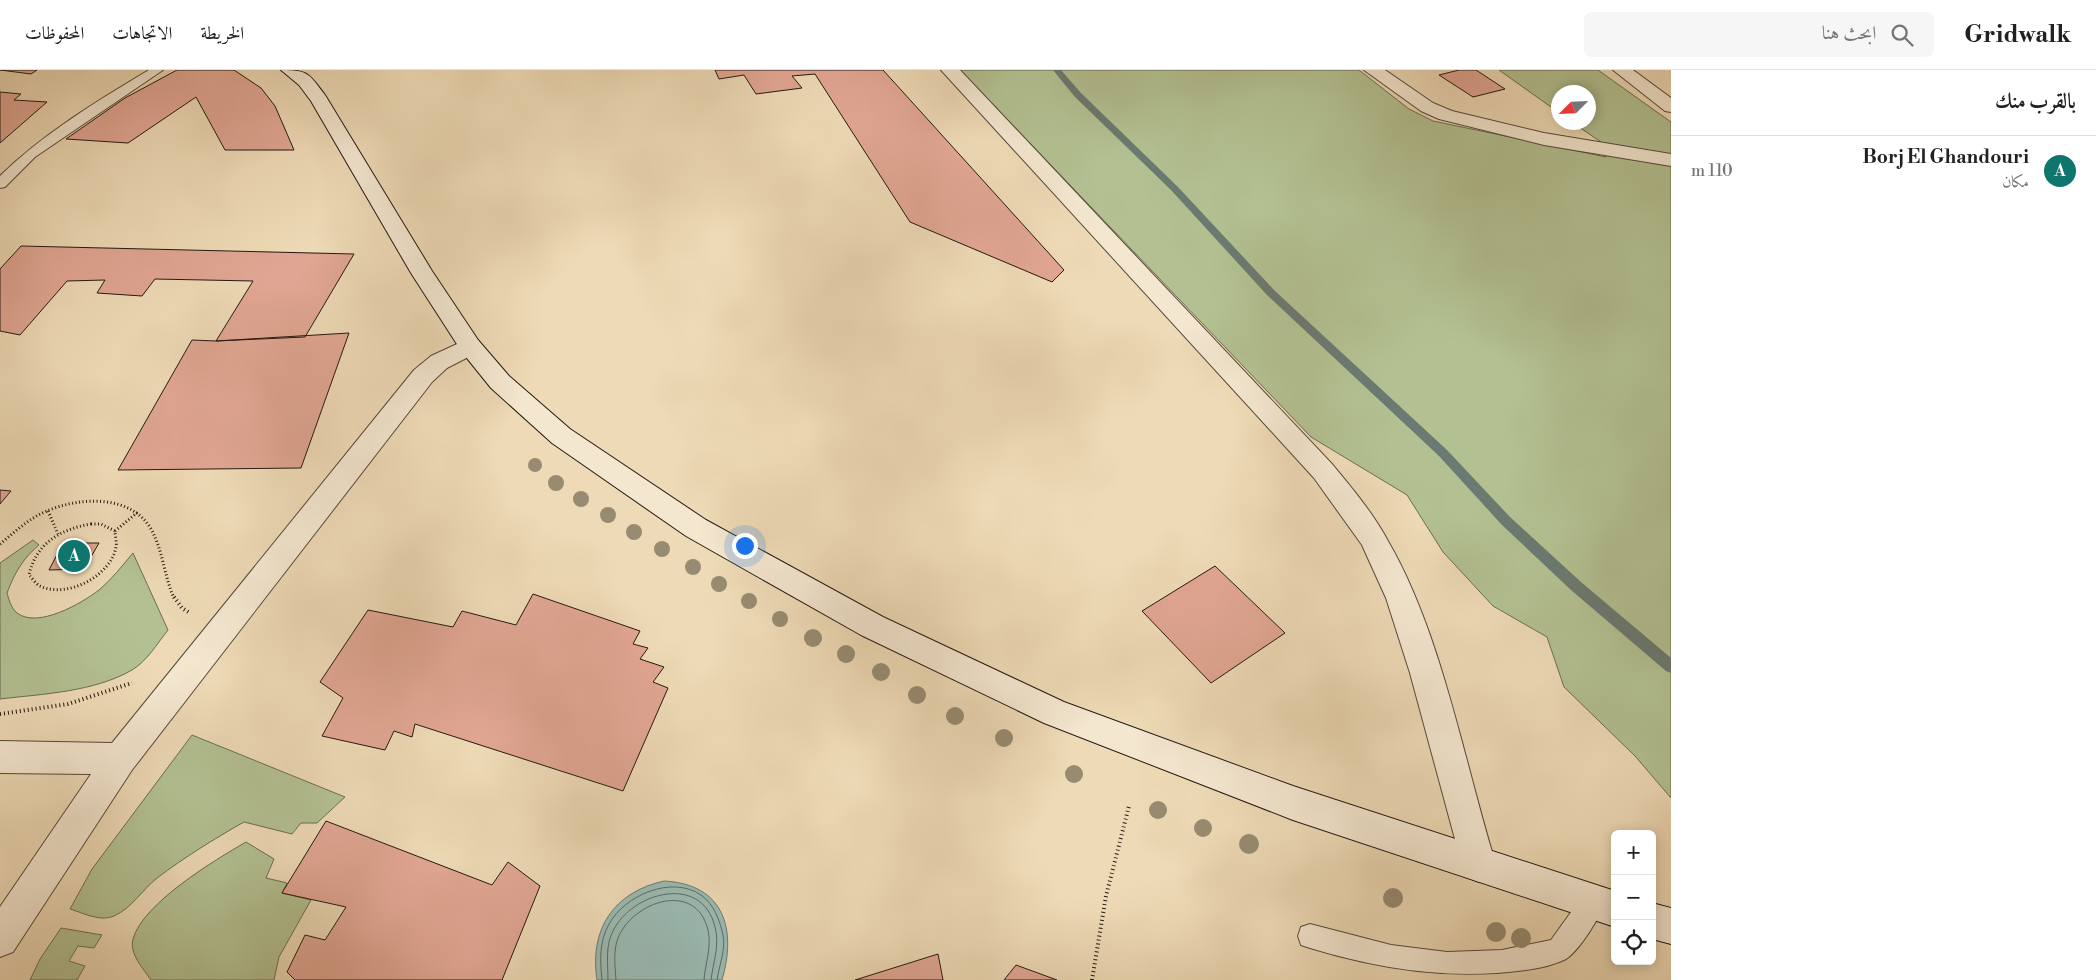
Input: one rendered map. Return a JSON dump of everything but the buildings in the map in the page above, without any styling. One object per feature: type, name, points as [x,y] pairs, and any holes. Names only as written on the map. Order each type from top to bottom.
[{"type":"street","points":[[290,70],[319,99],[422,273],[470,346],[500,382],[561,436],[696,528],[872,626],[1055,713],[1293,803],[1604,906]]},
{"type":"street","points":[[950,70],[1323,471],[1356,513],[1384,560],[1404,606],[1479,865]]},
{"type":"street","points":[[1373,70],[1420,103],[1446,115],[1544,139],[1671,160]]},
{"type":"street","points":[[1622,70],[1671,107]]},
{"type":"street","points":[[0,939],[120,759],[423,376],[439,362],[470,346]]},
{"type":"street","points":[[0,757],[120,759]]},
{"type":"street","points":[[1656,922],[1671,926]]},
{"type":"lane","points":[[0,184],[30,154],[114,96],[157,70]]},
{"type":"lane","points":[[1310,936],[1378,956],[1453,966],[1482,966],[1512,962],[1559,948],[1604,906]]},
{"type":"path","points":[[0,544],[34,517],[48,511],[78,503],[96,501],[120,504],[138,512],[151,528],[174,599],[183,611],[199,616]]},
{"type":"path","points":[[48,511],[58,534]]},
{"type":"path","points":[[115,531],[138,512]]},
{"type":"path","points":[[101,524],[115,531],[119,545],[116,553],[102,571],[69,588],[46,590],[38,587],[29,576],[30,566],[39,549],[58,534],[80,525],[101,524]]},
{"type":"path","points":[[0,714],[34,712],[90,699],[135,681]]},
{"type":"path","points":[[1092,980],[1106,896],[1129,806]]},
{"type":"green space","points":[[960,70],[1359,70],[1409,109],[1433,121],[1606,157],[1604,144],[1583,130],[1596,130],[1596,85],[1551,85],[1551,107],[1499,70],[1598,70],[1671,122],[1671,798],[1635,756],[1564,687],[1547,637],[1493,606],[1443,552],[1407,495],[1311,437]]},
{"type":"green space","points":[[33,540],[39,545],[28,555],[20,567],[7,593],[10,604],[15,611],[26,617],[48,616],[82,601],[104,586],[133,553],[168,630],[142,662],[132,670],[117,677],[85,688],[0,699],[0,563]]},
{"type":"green space","points":[[192,735],[345,797],[317,823],[301,823],[292,834],[244,822],[200,848],[168,870],[157,878],[132,904],[114,916],[103,918],[86,915],[70,909],[92,869]]},
{"type":"green space","points":[[246,842],[274,859],[266,878],[287,883],[282,893],[311,900],[279,957],[274,980],[151,980],[133,950],[133,939],[139,925],[165,897],[199,871]]},
{"type":"green space","points":[[61,928],[102,935],[94,948],[78,946],[69,961],[85,966],[77,980],[30,980],[40,959]]},
{"type":"water","points":[[664,881],[684,884],[700,891],[713,900],[721,912],[726,927],[728,943],[722,980],[597,980],[597,945],[609,916],[631,894],[646,886]]},
{"type":"waterway","points":[[1057,70],[1078,95],[1174,188],[1271,293],[1443,453],[1506,521],[1576,586],[1671,667]]},
{"type":"place","name":"Borj El Ghandouri","points":[[74,556]]}]
